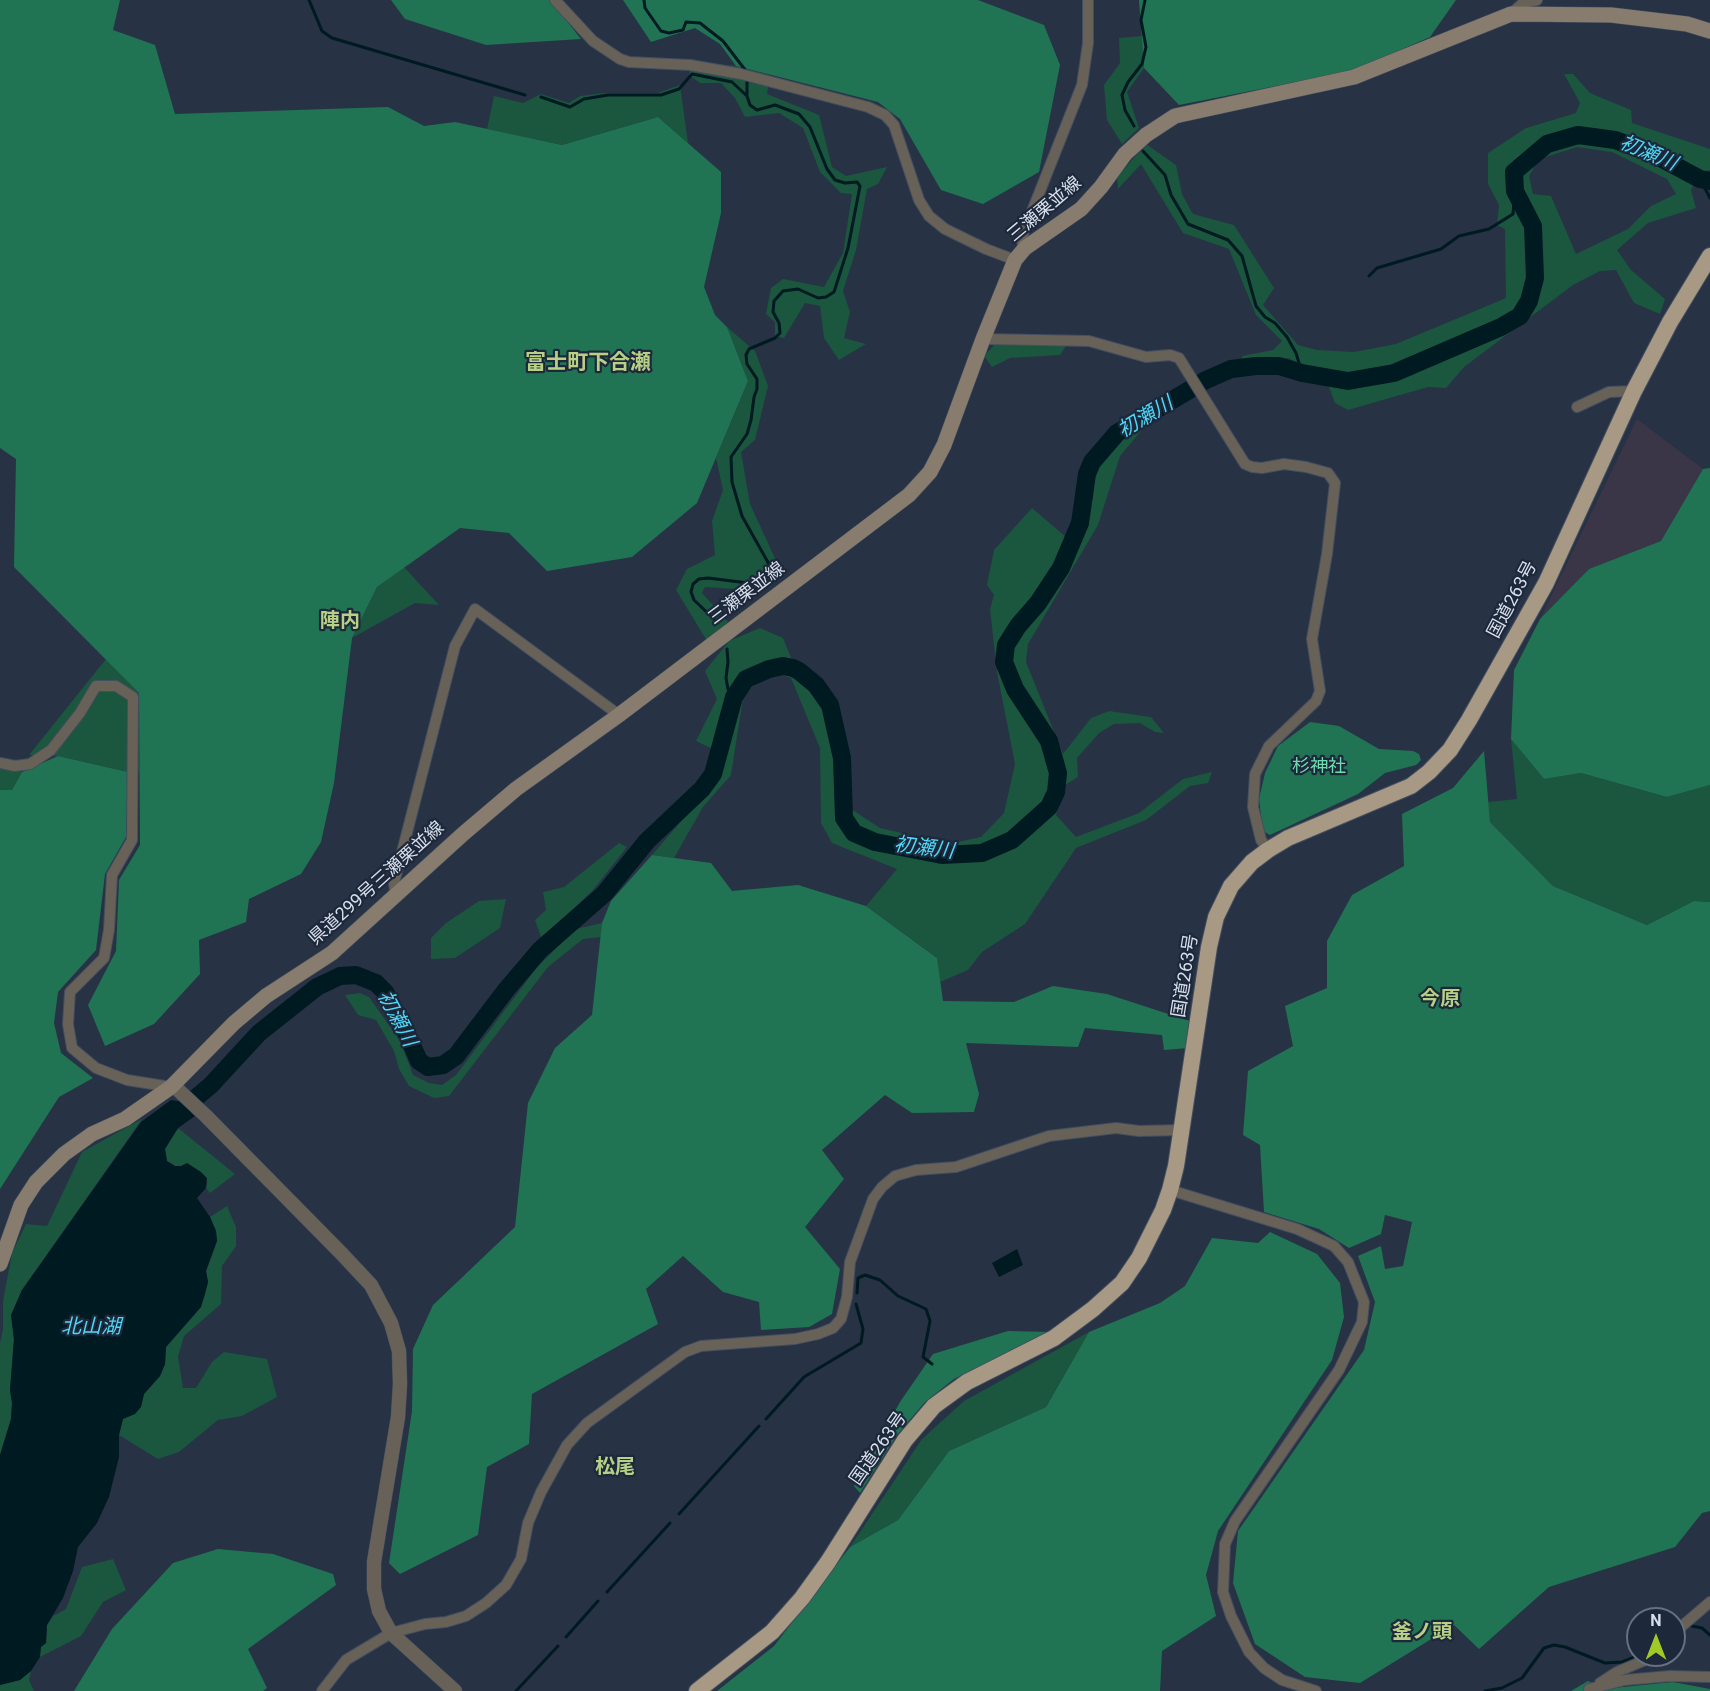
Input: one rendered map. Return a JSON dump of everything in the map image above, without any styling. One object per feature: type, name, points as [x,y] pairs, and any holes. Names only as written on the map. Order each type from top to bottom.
[{"type":"highway","name":"国道263号","points":[[697,1691],[772,1632],[802,1598],[828,1562],[905,1440],[934,1406],[967,1382],[1054,1338],[1093,1309],[1122,1283],[1139,1258],[1163,1210],[1170,1190],[1209,947],[1216,917],[1231,886],[1252,862],[1268,850],[1288,838],[1411,786],[1434,768],[1450,750],[1546,583],[1634,391],[1670,322],[1710,256]]},
{"type":"main road","name":"三瀬栗並線","points":[[619,715],[909,495],[930,472],[944,445],[983,339],[1020,254],[1082,209],[1125,154],[1146,135],[1175,116],[1354,77],[1511,14],[1611,15],[1687,24],[1710,31]]},
{"type":"main road","name":"県道299号三瀬栗並線","points":[[0,1264],[21,1205],[36,1182],[64,1154],[83,1140],[124,1119],[173,1088],[242,1016],[266,996],[332,953],[516,789],[619,715]]},
{"type":"street","points":[[555,0],[593,41],[620,59],[629,62],[690,65],[757,77],[868,107],[885,115],[894,125],[919,200],[929,216],[945,229],[986,249],[1020,254],[1022,239],[1082,85],[1088,43],[1088,0]]},
{"type":"street","points":[[1511,14],[1523,3],[1537,0]]},
{"type":"street","points":[[983,339],[1089,341],[1146,357],[1170,355],[1179,358],[1245,464],[1262,468],[1284,464],[1306,467],[1328,474],[1335,483],[1327,554],[1312,639],[1320,691],[1316,700],[1269,746],[1256,774],[1253,807],[1261,840],[1268,850]]},
{"type":"street","points":[[1577,407],[1609,392],[1634,391]]},
{"type":"street","points":[[396,896],[394,883],[455,646],[476,609],[619,715]]},
{"type":"street","points":[[0,763],[15,766],[30,764],[51,750],[80,713],[96,686],[116,686],[133,697],[132,840],[112,875],[109,930],[104,958],[70,992],[68,1024],[72,1048],[96,1068],[127,1080],[173,1088],[206,1116],[371,1285],[391,1323],[399,1351],[400,1384],[398,1417],[374,1562],[374,1589],[379,1611],[391,1633],[456,1691]]},
{"type":"street","points":[[322,1691],[346,1660],[391,1633],[466,1616],[486,1603],[506,1585],[521,1559],[528,1523],[541,1491],[567,1445],[587,1422],[685,1352],[701,1346],[795,1339],[833,1328],[841,1319],[850,1262],[873,1199],[895,1176],[916,1170],[956,1167],[1049,1136],[1116,1128],[1139,1131],[1181,1130]]},
{"type":"street","points":[[1170,1190],[1297,1229],[1334,1246],[1348,1262],[1364,1302],[1362,1322],[1339,1370],[1235,1521],[1225,1544],[1223,1592],[1230,1616],[1249,1652],[1264,1668],[1282,1680],[1316,1691]]},
{"type":"street","points":[[1686,1622],[1710,1602]]},
{"type":"street","points":[[1588,1690],[1629,1667]]},
{"type":"street","points":[[1588,1690],[1625,1680],[1670,1676],[1710,1677]]},
{"type":"shaded area","points":[[1637,419],[1703,469],[1661,541],[1589,569],[1540,619]]},
{"type":"green space","points":[[0,0],[120,0],[113,30],[155,45],[175,114],[388,107],[424,126],[455,122],[562,145],[658,117],[721,172],[721,213],[704,287],[715,315],[727,327],[748,381],[697,503],[632,557],[547,571],[509,533],[460,528],[377,587],[352,638],[334,783],[321,842],[301,874],[249,899],[246,922],[199,940],[200,974],[154,1024],[105,1046],[88,1005],[116,951],[119,880],[140,845],[139,693],[14,567],[16,459],[0,448]]},
{"type":"green space","points":[[391,0],[550,0],[581,39],[486,45],[405,19]]},
{"type":"green space","points":[[623,0],[978,0],[1044,25],[1060,65],[1039,172],[983,204],[941,190],[900,119],[878,102],[736,66],[720,44],[695,28],[651,42]]},
{"type":"green space","points":[[1139,0],[1456,0],[1430,37],[1353,71],[1179,105],[1144,68]]},
{"type":"green space","points":[[1142,36],[1144,68],[1127,92],[1139,128],[1122,144],[1107,120],[1104,85],[1120,63],[1119,38]]},
{"type":"green space","points":[[691,61],[736,66],[770,75],[767,94],[819,115],[832,167],[846,176],[887,167],[878,184],[867,189],[856,250],[843,291],[850,312],[844,338],[866,344],[839,360],[824,338],[820,306],[805,303],[784,338],[775,336],[775,322],[766,314],[771,288],[783,279],[824,287],[843,253],[852,194],[841,193],[820,172],[803,128],[779,113],[745,117],[735,98],[721,83],[700,83],[689,75]]},
{"type":"green space","points":[[1564,74],[1573,74],[1590,93],[1631,110],[1632,123],[1710,149],[1710,170],[1700,173],[1691,190],[1696,208],[1648,223],[1617,250],[1631,270],[1665,299],[1660,314],[1634,303],[1616,270],[1600,271],[1573,285],[1464,367],[1446,388],[1428,387],[1348,410],[1335,403],[1329,387],[1328,371],[1307,367],[1288,358],[1242,361],[1242,356],[1273,350],[1282,341],[1256,315],[1229,249],[1183,233],[1141,164],[1118,189],[1117,177],[1146,144],[1176,165],[1182,194],[1193,214],[1234,225],[1274,288],[1263,305],[1298,345],[1317,350],[1354,352],[1396,344],[1506,298],[1505,229],[1497,225],[1499,205],[1488,184],[1488,153],[1526,128],[1576,113],[1580,103]],"holes":[[[1577,147],[1612,152],[1667,179],[1676,194],[1651,206],[1628,229],[1576,254],[1551,196],[1533,194],[1529,176],[1539,159]]]},
{"type":"green space","points":[[680,85],[688,143],[658,117],[562,145],[487,129],[494,96],[523,103],[541,94],[569,103],[580,96],[605,93],[658,93]]},
{"type":"green space","points":[[727,327],[755,351],[768,386],[755,440],[741,452],[750,504],[779,567],[772,582],[751,590],[705,587],[702,593],[728,622],[707,641],[676,590],[687,569],[715,555],[712,521],[723,490],[716,458],[748,381]]},
{"type":"green space","points":[[995,344],[1066,346],[1060,355],[1010,358],[992,367],[984,356]]},
{"type":"green space","points":[[1141,431],[1120,456],[1098,525],[1028,644],[1026,662],[1063,754],[1091,718],[1109,711],[1151,717],[1164,733],[1155,732],[1140,723],[1114,724],[1099,733],[1077,758],[1078,777],[1065,785],[1056,815],[1076,837],[1139,813],[1183,779],[1212,772],[1208,783],[1190,786],[1146,820],[1076,848],[1025,924],[982,952],[968,970],[940,982],[936,957],[866,906],[897,869],[832,843],[821,823],[820,748],[791,678],[779,674],[757,681],[743,698],[731,775],[703,807],[674,858],[652,855],[721,775],[723,754],[696,741],[717,699],[705,671],[729,641],[760,628],[783,638],[794,665],[837,714],[848,807],[880,828],[949,844],[981,837],[1004,813],[1015,764],[997,672],[990,609],[994,595],[987,585],[994,550],[1032,508],[1066,537],[1078,540],[1093,498],[1096,463],[1120,437]]},
{"type":"green space","points":[[1710,468],[1710,785],[1667,797],[1581,773],[1544,779],[1511,739],[1514,670],[1540,619],[1589,569],[1661,541],[1703,469]]},
{"type":"green space","points":[[404,567],[439,605],[415,603],[352,638],[377,587]]},
{"type":"green space","points":[[106,659],[139,693],[139,771],[128,772],[58,756],[29,755]]},
{"type":"green space","name":"杉神社","points":[[1310,722],[1339,726],[1379,749],[1413,751],[1419,754],[1421,760],[1416,765],[1385,773],[1358,794],[1270,835],[1263,831],[1259,799],[1265,773],[1278,746]]},
{"type":"green space","points":[[1511,739],[1544,779],[1581,773],[1667,797],[1710,785],[1710,902],[1694,901],[1647,925],[1553,886],[1490,822],[1488,802],[1517,799]]},
{"type":"green space","points":[[1484,751],[1490,822],[1553,886],[1647,925],[1694,901],[1710,902],[1710,1511],[1702,1513],[1675,1547],[1549,1587],[1479,1649],[1454,1625],[1360,1683],[1305,1677],[1255,1644],[1233,1583],[1238,1531],[1364,1350],[1375,1302],[1358,1256],[1381,1246],[1385,1269],[1403,1266],[1412,1222],[1385,1215],[1381,1234],[1349,1248],[1319,1229],[1264,1212],[1260,1145],[1243,1135],[1248,1071],[1293,1046],[1285,1006],[1327,988],[1327,941],[1352,895],[1404,866],[1402,814],[1453,788]]},
{"type":"green space","points":[[58,756],[128,772],[126,837],[105,874],[96,950],[58,992],[54,1023],[61,1053],[93,1078],[59,1097],[0,1189],[0,790],[12,790],[22,772]]},
{"type":"green space","points":[[0,768],[22,772],[12,790],[0,790]]},
{"type":"green space","points":[[619,843],[627,847],[593,890],[541,937],[535,920],[546,910],[543,892],[564,887]]},
{"type":"green space","points":[[652,855],[711,863],[732,891],[798,885],[866,906],[937,958],[943,1001],[1014,1002],[1053,986],[1107,994],[1193,1022],[1188,1048],[1164,1050],[1162,1035],[1085,1028],[1078,1047],[966,1043],[979,1094],[974,1112],[912,1113],[885,1095],[822,1150],[844,1179],[805,1227],[840,1269],[832,1314],[809,1327],[761,1330],[759,1302],[723,1292],[683,1256],[646,1289],[658,1324],[532,1394],[529,1444],[487,1467],[478,1535],[400,1574],[389,1563],[412,1411],[413,1349],[433,1305],[515,1227],[528,1103],[555,1048],[592,1015],[602,923],[611,901]]},
{"type":"green space","points":[[506,899],[500,928],[455,958],[431,959],[431,938],[446,923],[479,901]]},
{"type":"green space","points":[[602,923],[601,937],[583,939],[548,967],[449,1096],[434,1098],[409,1086],[399,1069],[394,1051],[376,1020],[358,1015],[345,995],[360,993],[369,997],[400,1041],[413,1075],[429,1083],[442,1085],[456,1075],[538,966],[576,929]]},
{"type":"green space","points":[[142,1119],[22,1290],[11,1315],[14,1339],[10,1390],[11,1419],[0,1455],[0,1343],[3,1329],[3,1301],[12,1253],[26,1224],[47,1226],[82,1152]]},
{"type":"green space","points":[[178,1128],[235,1174],[210,1193],[206,1188],[207,1182],[181,1166],[175,1166],[167,1161],[165,1149]]},
{"type":"green space","points":[[227,1206],[236,1227],[236,1246],[222,1266],[221,1304],[184,1336],[178,1357],[183,1388],[196,1388],[212,1362],[224,1352],[267,1359],[277,1397],[242,1416],[218,1420],[179,1452],[158,1459],[119,1435],[123,1418],[141,1407],[144,1394],[160,1376],[165,1364],[166,1347],[201,1307],[208,1282],[206,1271],[217,1241],[216,1231],[210,1217]]},
{"type":"green space","points":[[1270,1232],[1317,1254],[1340,1283],[1344,1317],[1332,1360],[1218,1531],[1206,1575],[1216,1616],[1162,1651],[1160,1691],[717,1691],[774,1646],[850,1547],[898,1520],[949,1451],[1046,1407],[1089,1332],[1160,1303],[1185,1286],[1212,1238],[1258,1243]]},
{"type":"green space","points":[[1008,1331],[1051,1332],[954,1379],[925,1402],[897,1435],[860,1493],[854,1486],[900,1402],[933,1354]]},
{"type":"green space","points":[[1089,1332],[1046,1407],[949,1451],[898,1520],[850,1547],[922,1439],[964,1401]]},
{"type":"green space","points":[[218,1549],[273,1554],[333,1574],[336,1585],[248,1649],[267,1688],[263,1691],[74,1691],[112,1629],[173,1563]]},
{"type":"green space","points":[[113,1559],[126,1590],[103,1602],[81,1636],[40,1657],[40,1647],[46,1643],[47,1625],[53,1616],[66,1609],[82,1567]]},
{"type":"green space","points":[[31,1671],[29,1680],[34,1691],[0,1691],[0,1685],[20,1680]]},
{"type":"green space","points":[[1588,1681],[1603,1689],[1673,1682],[1710,1689],[1710,1691],[1571,1691]]},
{"type":"water","name":"北山湖","points":[[171,1100],[177,1101],[195,1116],[178,1128],[165,1149],[167,1161],[175,1166],[187,1163],[207,1178],[206,1188],[197,1198],[210,1217],[216,1231],[217,1241],[206,1271],[208,1282],[205,1294],[201,1307],[166,1347],[165,1364],[160,1376],[144,1394],[141,1407],[135,1414],[123,1419],[119,1435],[119,1457],[109,1497],[97,1523],[78,1547],[73,1571],[63,1598],[47,1625],[46,1643],[41,1647],[40,1657],[31,1671],[20,1680],[0,1685],[0,1455],[11,1419],[10,1390],[14,1339],[11,1315],[22,1290],[141,1122]]},
{"type":"water","points":[[1017,1249],[1023,1265],[999,1277],[992,1263]]},
{"type":"waterway","points":[[309,0],[322,31],[332,38],[525,95]]},
{"type":"waterway","points":[[644,0],[645,8],[661,31],[669,33],[683,30],[686,22],[700,23],[723,41],[746,71]]},
{"type":"waterway","points":[[1134,126],[1125,110],[1122,95],[1128,82],[1142,64],[1146,47],[1141,20],[1145,0]]},
{"type":"waterway","points":[[541,97],[570,107],[584,99],[608,95],[661,95],[679,89],[692,74],[732,82],[747,96]]},
{"type":"waterway","points":[[717,622],[694,600],[691,592],[693,584],[699,579],[708,578],[748,583],[765,579],[770,566],[742,516],[732,482],[731,457],[747,434],[757,389],[757,379],[747,364],[746,355],[749,349],[775,338],[780,333],[779,323],[773,312],[774,301],[783,291],[798,289],[818,298],[826,297],[834,292],[848,248],[860,186],[857,182],[845,183],[835,180],[827,169],[810,127],[799,114],[775,105],[757,110],[750,105],[747,96],[747,77]]},
{"type":"waterway","name":"初瀬川","points":[[169,1125],[185,1107],[211,1085],[259,1033],[317,987],[340,976],[356,975],[376,983],[385,992],[419,1061],[428,1067],[443,1065],[456,1056],[506,990],[540,950],[604,894],[647,841],[702,789],[713,774],[734,697],[746,679],[769,669],[783,666],[799,671],[816,685],[830,705],[842,758],[844,818],[854,833],[875,842],[942,855],[982,853],[1012,840],[1049,807],[1056,792],[1058,773],[1049,741],[1015,689],[1004,662],[1006,645],[1061,568],[1080,523],[1087,474],[1092,462],[1117,433],[1206,380],[1231,369],[1279,366],[1302,373],[1348,381],[1394,373],[1501,327],[1520,316],[1529,301],[1535,278],[1533,226],[1515,191],[1514,172],[1547,144],[1578,135],[1615,140],[1653,154],[1700,179],[1710,181]]},
{"type":"waterway","points":[[1143,151],[1165,175],[1171,195],[1188,224],[1228,240],[1242,256],[1256,306],[1287,337],[1296,353],[1302,373]]},
{"type":"waterway","points":[[1700,179],[1710,198]]},
{"type":"waterway","points":[[1369,276],[1377,268],[1441,249],[1459,236],[1489,229],[1513,214],[1515,191]]},
{"type":"waterway","points":[[727,649],[726,678],[728,689],[734,697]]},
{"type":"waterway","points":[[857,1293],[858,1278],[865,1275],[880,1280],[898,1296],[926,1309],[930,1321],[923,1357],[932,1364]]},
{"type":"waterway","points":[[766,1419],[804,1377],[861,1343],[863,1329],[856,1304]]},
{"type":"waterway","points":[[679,1514],[759,1426]]},
{"type":"waterway","points":[[607,1592],[670,1523]]},
{"type":"waterway","points":[[566,1637],[598,1601]]},
{"type":"waterway","points":[[1687,1625],[1702,1628],[1710,1635]]},
{"type":"waterway","points":[[1485,1691],[1502,1688],[1522,1678],[1544,1648],[1554,1645],[1605,1663],[1626,1660]]},
{"type":"waterway","points":[[516,1691],[558,1646]]},
{"type":"district","name":"富士町下合瀬","points":[[588,364]]},
{"type":"district","name":"陣内","points":[[340,622]]},
{"type":"district","name":"今原","points":[[1440,1000]]},
{"type":"district","name":"松尾","points":[[615,1468]]},
{"type":"district","name":"釜ノ頭","points":[[1422,1633]]}]
